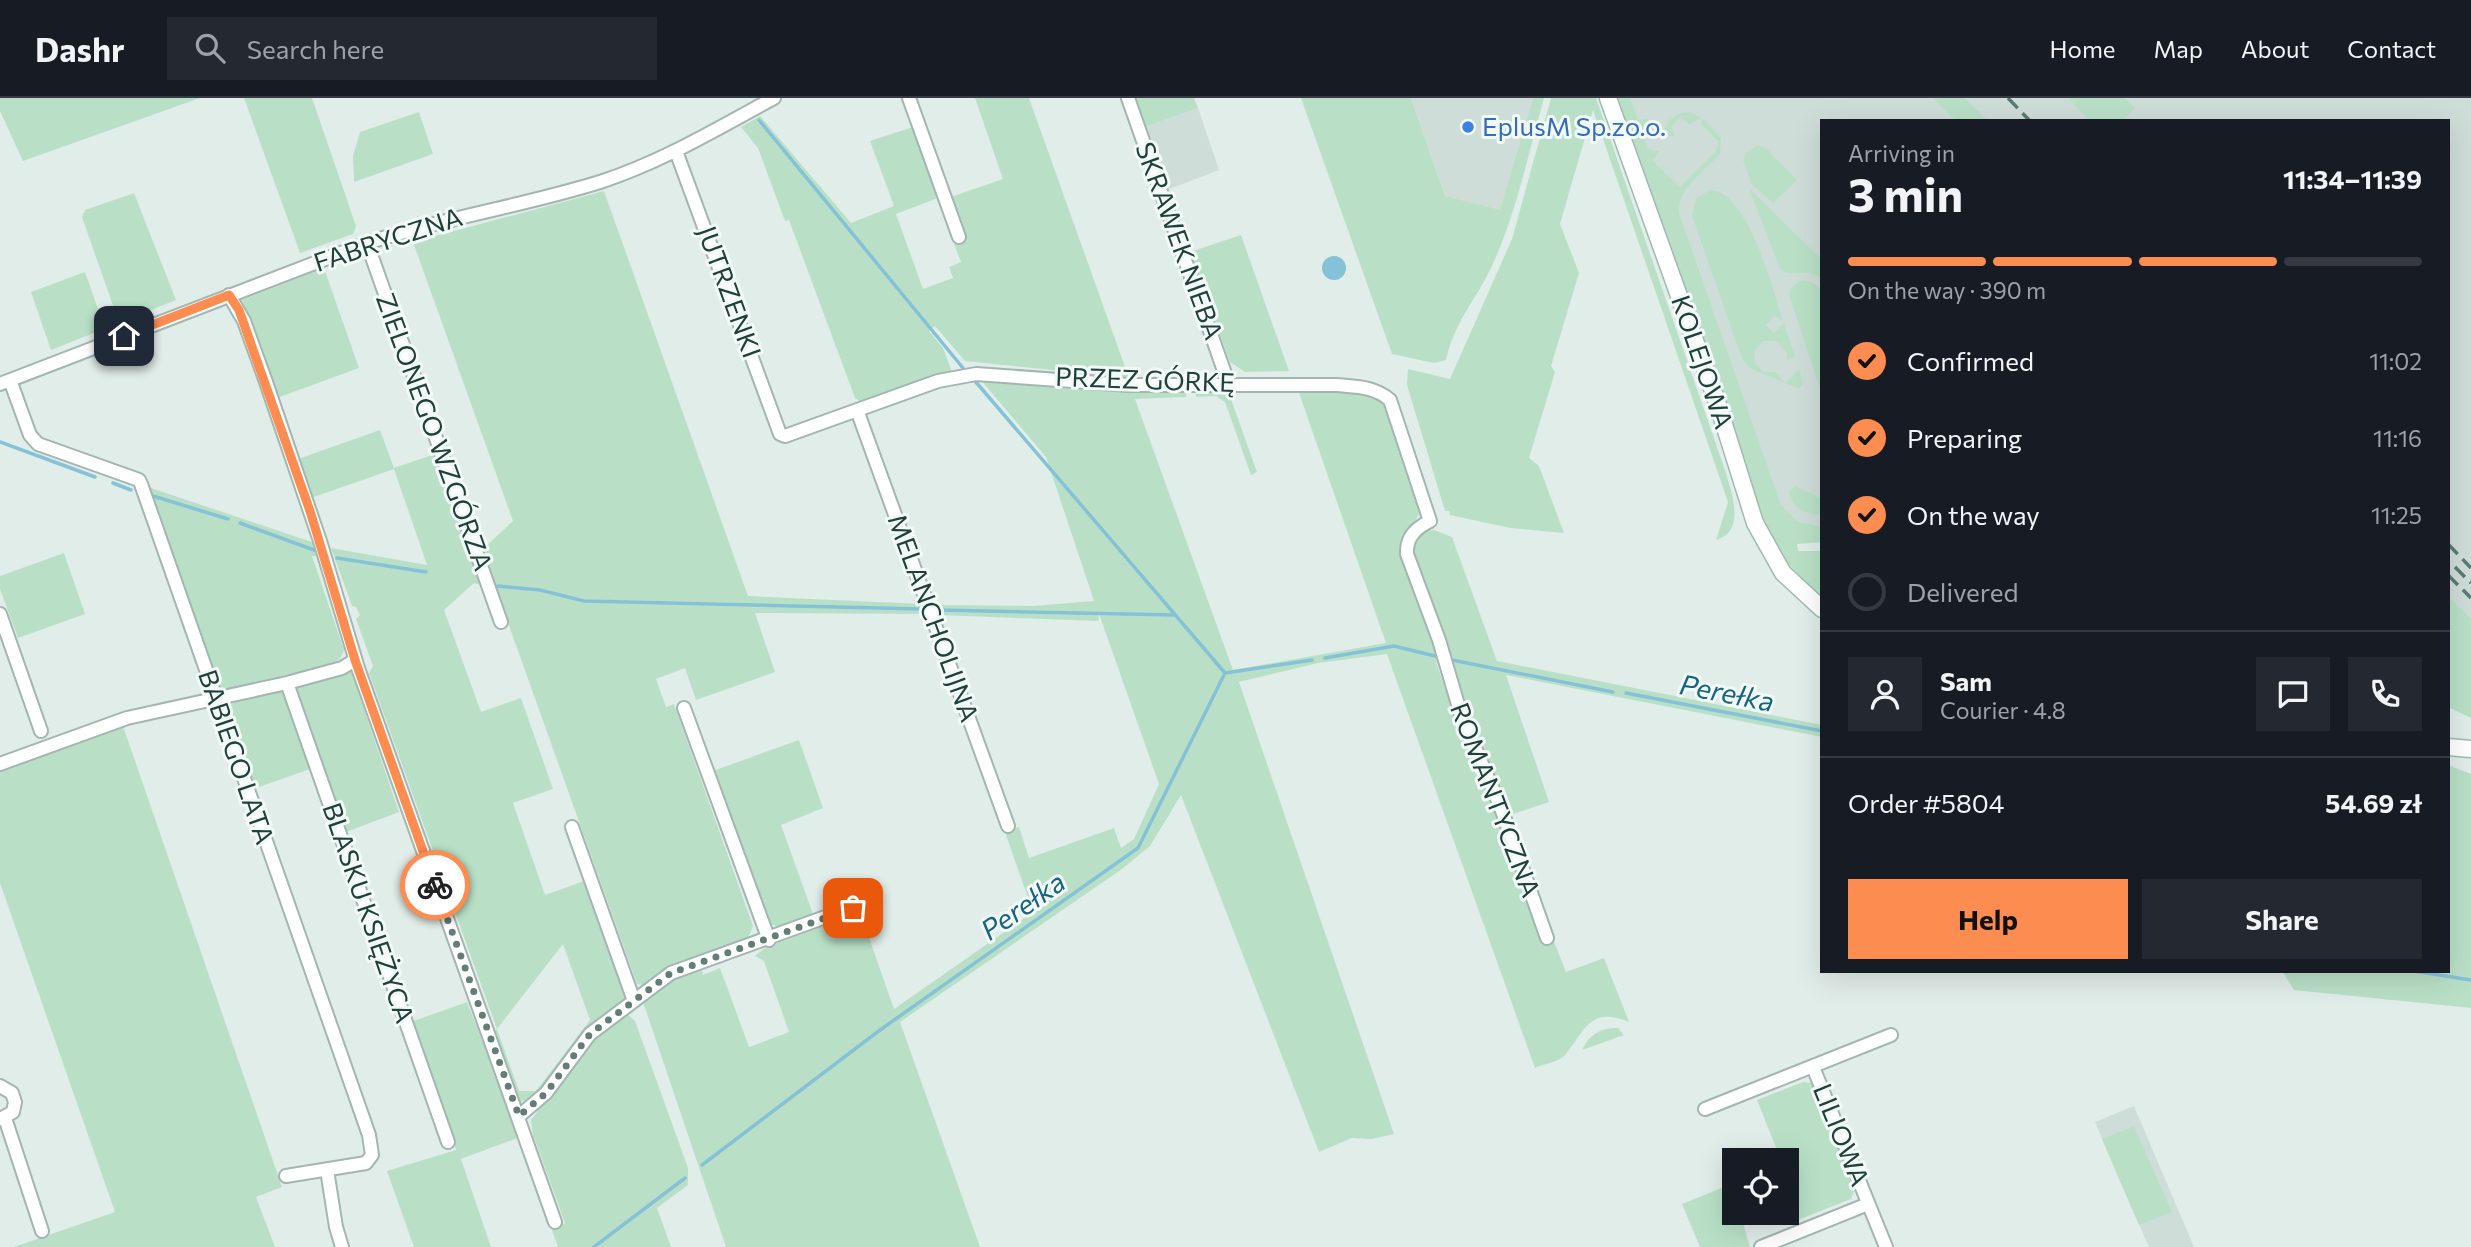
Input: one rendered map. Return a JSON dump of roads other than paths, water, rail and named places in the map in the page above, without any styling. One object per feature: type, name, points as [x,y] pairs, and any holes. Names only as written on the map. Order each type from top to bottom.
[{"type":"street","name":"FABRYCZNA","points":[[5,382],[417,226],[601,181],[676,151],[774,98]]},
{"type":"street","points":[[909,98],[959,237]]},
{"type":"street","name":"SKRAWEK NIEBA","points":[[1128,98],[1229,385]]},
{"type":"street","name":"KOLEJOWA","points":[[1608,98],[1717,402],[1755,523],[1783,573],[1820,607]]},
{"type":"street","name":"JUTRZENKI","points":[[676,151],[780,434]]},
{"type":"street","name":"ZIELONEGO WZGÓRZA","points":[[367,243],[501,622]]},
{"type":"street","points":[[229,295],[244,321],[270,394],[320,541],[355,660],[555,1222]]},
{"type":"street","name":"PRZEZ GÓRKĘ","points":[[780,434],[792,435],[938,381],[976,374],[1128,385],[1336,385],[1370,388],[1390,400],[1430,521]]},
{"type":"street","name":"BABIEGO LATA","points":[[5,382],[30,435],[38,444],[139,480],[369,1135],[371,1160],[357,1167],[286,1176]]},
{"type":"street","name":"MELANCHOLIJNA","points":[[858,411],[1008,826]]},
{"type":"street","name":"ROMANTYCZNA","points":[[1430,521],[1417,528],[1406,548],[1439,640],[1462,718],[1501,808],[1547,938]]},
{"type":"street","points":[[0,614],[41,731]]},
{"type":"street","points":[[0,764],[127,718],[287,683],[342,668],[355,660]]},
{"type":"street","name":"BLASKU KSIĘŻYCA","points":[[287,683],[448,1142]]},
{"type":"street","points":[[684,708],[769,940]]},
{"type":"street","points":[[2450,747],[2471,749]]},
{"type":"street","points":[[572,827],[634,1002]]},
{"type":"street","points":[[519,1116],[546,1093],[590,1034],[671,973],[853,908]]},
{"type":"street","name":"LILIOWA","points":[[1705,1109],[1891,1035]]},
{"type":"street","name":"LILIOWA","points":[[1813,1067],[1886,1247]]},
{"type":"street","points":[[0,1086],[12,1093],[15,1102],[13,1112],[2,1119],[42,1231]]},
{"type":"street","points":[[327,1170],[335,1227],[342,1247]]},
{"type":"street","name":"LILIOWA","points":[[1761,1247],[1868,1204]]},
{"type":"water","points":[[1334,256],[1345,263],[1346,268],[1339,279],[1334,280],[1323,273],[1322,268],[1329,257]]},
{"type":"waterway","points":[[759,120],[963,368]]},
{"type":"waterway","points":[[975,381],[1225,673]]},
{"type":"waterway","points":[[0,442],[95,477]]},
{"type":"waterway","points":[[113,483],[131,490]]},
{"type":"waterway","points":[[153,496],[228,519]]},
{"type":"waterway","points":[[240,523],[314,550]]},
{"type":"waterway","points":[[337,558],[426,572]]},
{"type":"waterway","points":[[498,586],[540,590],[584,601],[922,609]]},
{"type":"waterway","points":[[939,610],[1175,615]]},
{"type":"waterway","name":"Perełka","points":[[1325,658],[1394,646],[1435,656]]},
{"type":"waterway","name":"Perełka","points":[[702,1165],[880,1030],[1138,848],[1225,673],[1312,660]]},
{"type":"waterway","name":"Perełka","points":[[1452,660],[1613,692]]},
{"type":"waterway","name":"Perełka","points":[[1626,693],[1820,731]]},
{"type":"waterway","name":"Perełka","points":[[2427,973],[2471,980]]},
{"type":"waterway","name":"Perełka","points":[[594,1247],[685,1178]]},
{"type":"railway","points":[[2008,98],[2028,119]]},
{"type":"railway","points":[[2450,546],[2471,568]]},
{"type":"railway","points":[[2455,567],[2471,583]]},
{"type":"railway","points":[[2450,577],[2471,598]]},
{"type":"place","name":"EplusM Sp.zo.o.","points":[[1468,127]]}]
